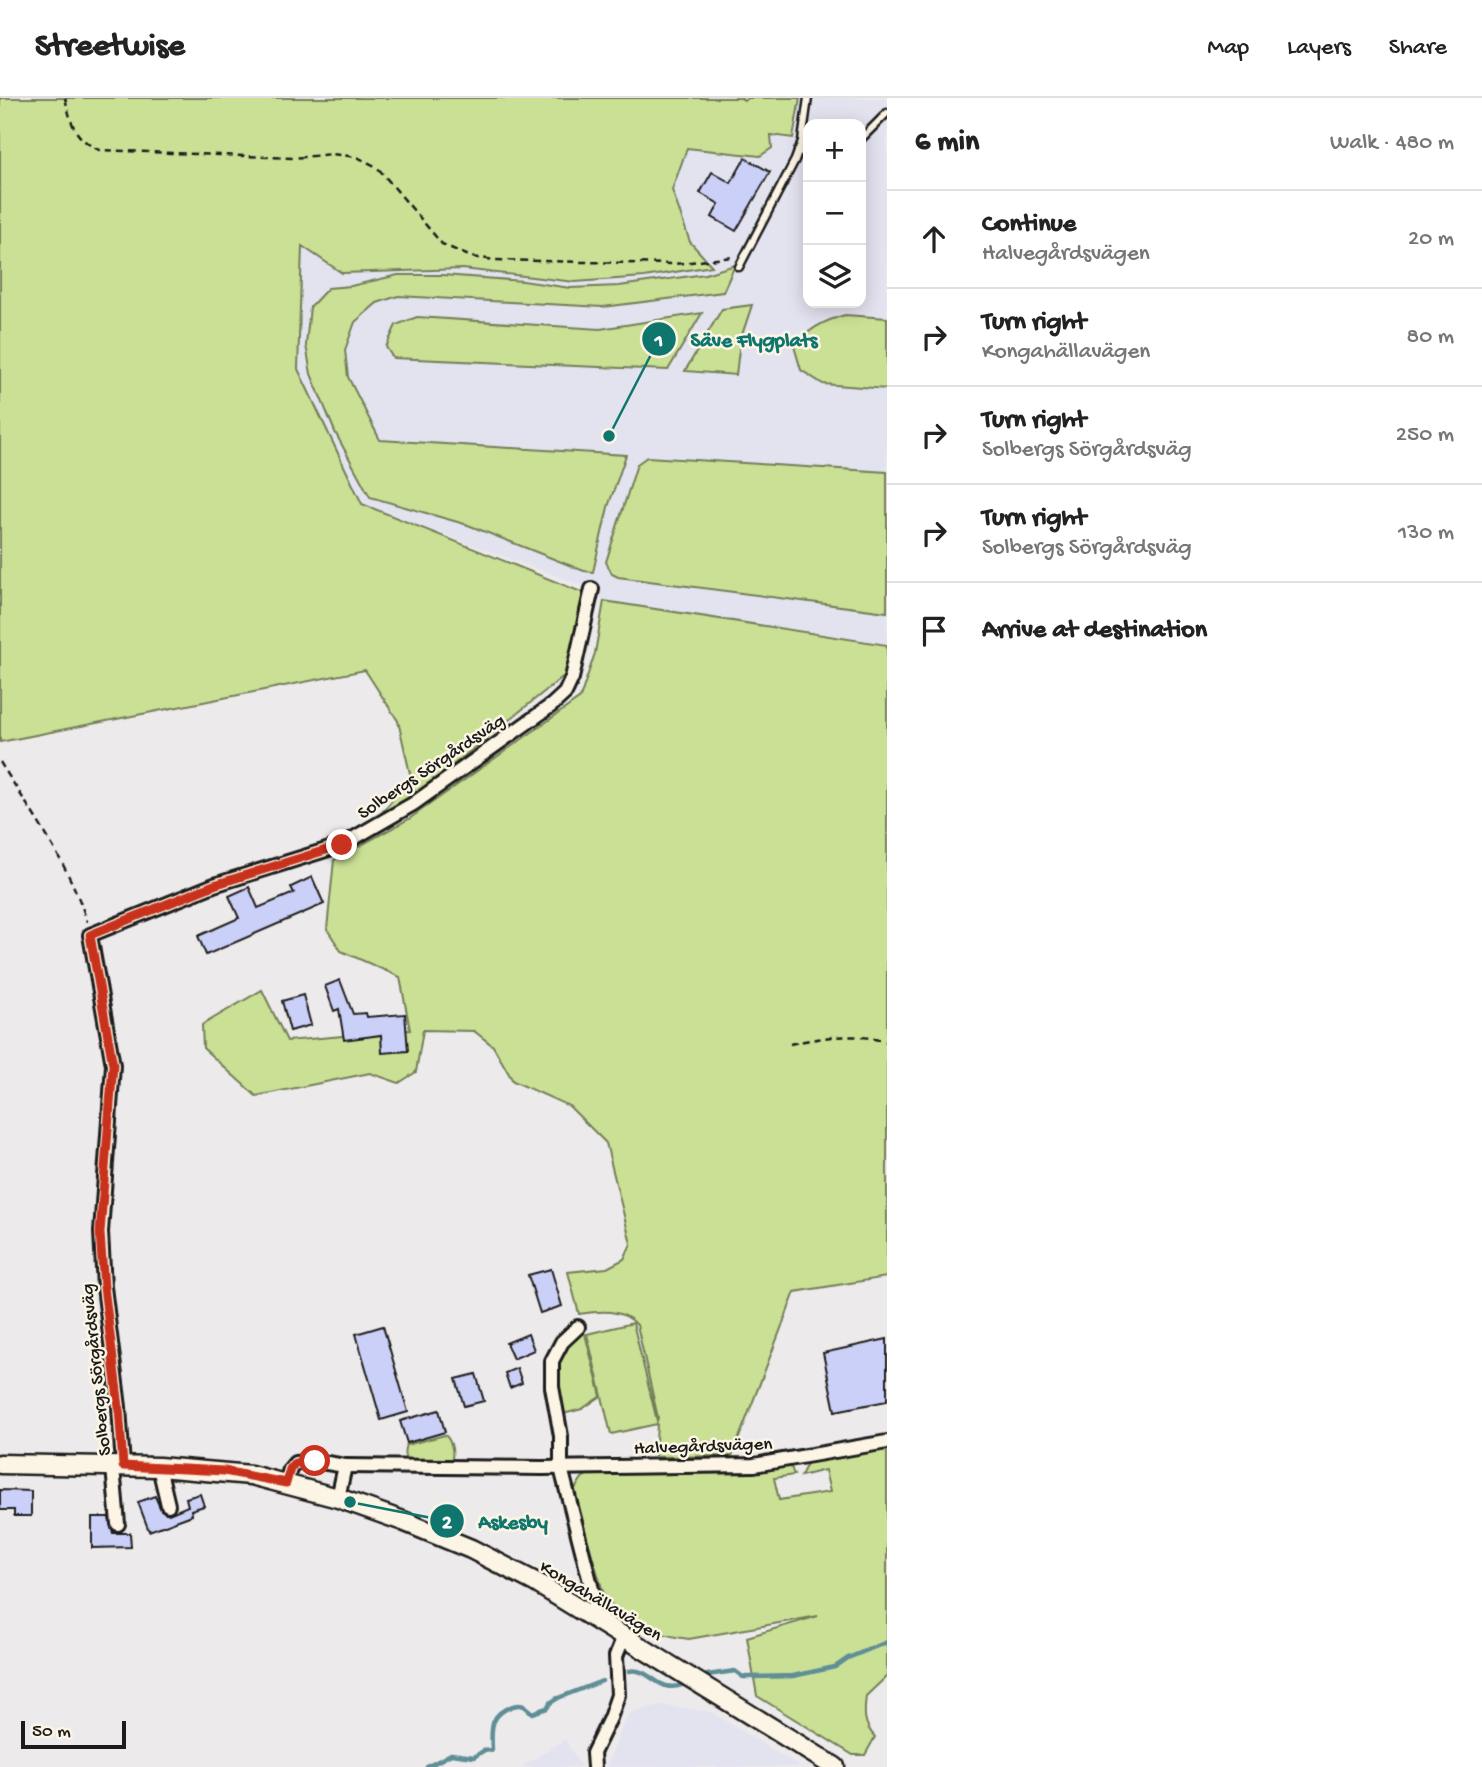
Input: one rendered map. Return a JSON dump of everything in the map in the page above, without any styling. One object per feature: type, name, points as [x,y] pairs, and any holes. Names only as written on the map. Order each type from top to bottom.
[{"type":"street","name":"Solbergs Sörgårdsväg","points":[[118,1524],[119,1407],[100,1233],[113,1065],[90,935],[214,885],[342,845],[413,804],[565,693],[572,678],[592,590]]},
{"type":"street","points":[[578,1327],[562,1342],[552,1361],[552,1387],[561,1436],[561,1468],[595,1601],[590,1616]]},
{"type":"street","name":"Halvegårdsvägen","points":[[286,1483],[295,1463],[315,1461],[345,1466],[561,1468],[754,1465],[887,1442]]},
{"type":"street","name":"Kongahällavägen","points":[[0,1464],[224,1471],[286,1483],[413,1524],[471,1549],[535,1582],[835,1767]]},
{"type":"street","points":[[338,1498],[345,1466]]},
{"type":"street","points":[[159,1467],[168,1505]]},
{"type":"street","points":[[594,1767],[593,1753],[618,1695],[616,1656],[624,1636]]},
{"type":"lane","points":[[739,267],[786,180],[798,151],[808,98]]},
{"type":"lane","points":[[866,134],[887,113]]},
{"type":"lane","points":[[798,151],[803,152]]},
{"type":"path","points":[[65,98],[73,130],[85,143],[99,150],[294,158],[332,154],[357,157],[377,167],[442,244],[471,257],[496,260],[674,264],[732,257],[748,249]]},
{"type":"path","points":[[0,762],[68,876],[83,907],[90,935]]},
{"type":"path","points":[[790,1044],[842,1035],[887,1042]]},
{"type":"shaded area","points":[[0,98],[887,98],[887,645],[604,601],[592,589],[362,504],[298,369],[302,246]]},
{"type":"shaded area","points":[[660,1705],[711,1712],[800,1767],[606,1767],[628,1714]]},
{"type":"shaded area","points":[[565,1739],[581,1767],[522,1767]]},
{"type":"green space","points":[[0,98],[741,98],[744,101],[748,98],[800,98],[793,138],[771,135],[772,148],[760,156],[687,148],[672,190],[690,242],[712,266],[644,277],[575,282],[463,269],[342,273],[302,246],[298,369],[362,504],[584,593],[565,675],[418,793],[379,816],[411,778],[398,721],[365,670],[0,742]]},
{"type":"green space","points":[[735,265],[723,292],[603,307],[398,296],[377,303],[355,322],[345,350],[348,377],[380,440],[626,455],[608,507],[593,572],[584,571],[468,525],[370,497],[335,432],[311,374],[306,345],[310,307],[328,288],[351,286],[398,275],[443,275],[523,281],[570,288],[619,286],[705,274]]},
{"type":"green space","points":[[752,305],[740,341],[736,375],[685,371],[722,309]]},
{"type":"green space","points":[[702,313],[668,370],[393,358],[386,347],[396,325],[417,317],[600,329]]},
{"type":"green space","points":[[845,315],[887,318],[887,389],[823,384],[801,370],[794,346],[817,326]]},
{"type":"green space","points":[[647,457],[887,472],[887,612],[618,577],[612,574],[606,562],[637,464]]},
{"type":"green space","points":[[604,601],[887,645],[887,1277],[795,1292],[732,1456],[655,1457],[657,1424],[611,1434],[587,1334],[633,1323],[657,1421],[658,1418],[637,1325],[618,1313],[579,1314],[568,1272],[607,1268],[624,1259],[631,1244],[606,1143],[569,1106],[513,1081],[493,1046],[474,1031],[423,1030],[416,1072],[399,1083],[370,1073],[256,1096],[203,1048],[202,1025],[262,990],[287,1041],[410,1030],[400,977],[341,951],[327,929],[334,860],[409,819],[580,698],[595,653]]},
{"type":"green space","points":[[582,1332],[585,1334],[601,1396],[582,1409],[563,1414],[557,1369],[564,1352]]},
{"type":"green space","points":[[445,1435],[452,1448],[450,1462],[410,1463],[406,1459],[406,1445]]},
{"type":"green space","points":[[887,1448],[887,1676],[866,1696],[865,1718],[875,1737],[865,1755],[853,1755],[757,1696],[747,1637],[818,1616],[689,1639],[665,1635],[631,1621],[604,1595],[575,1498],[575,1489],[582,1478],[592,1472],[633,1474],[791,1467],[794,1475],[774,1478],[779,1500],[830,1492],[825,1470],[801,1476],[808,1461]]},
{"type":"building","points":[[745,158],[770,172],[736,231],[712,217],[719,204],[700,193],[712,172],[731,183]]},
{"type":"building","points":[[312,877],[324,904],[206,955],[198,936],[239,918],[229,896],[249,887],[258,908],[294,893],[291,887]]},
{"type":"building","points":[[340,980],[353,1014],[366,1013],[367,1017],[405,1014],[408,1051],[382,1053],[381,1035],[344,1040],[339,1009],[334,1011],[325,986]]},
{"type":"building","points":[[303,995],[311,1025],[290,1031],[282,1001]]},
{"type":"building","points":[[551,1269],[562,1306],[540,1313],[528,1275]]},
{"type":"building","points":[[383,1326],[408,1412],[381,1420],[356,1334]]},
{"type":"building","points":[[528,1334],[534,1350],[513,1359],[506,1343]]},
{"type":"building","points":[[887,1339],[887,1401],[835,1411],[823,1353]]},
{"type":"building","points":[[517,1368],[522,1383],[510,1388],[505,1373]]},
{"type":"building","points":[[476,1374],[484,1401],[464,1406],[456,1379]]},
{"type":"building","points":[[439,1410],[445,1432],[407,1443],[400,1421]]},
{"type":"building","points":[[0,1490],[31,1491],[31,1516],[14,1516],[14,1510],[0,1510]]},
{"type":"building","points":[[200,1494],[204,1506],[191,1510],[192,1515],[149,1531],[138,1502],[155,1496],[161,1510],[169,1514],[188,1506],[186,1498]]},
{"type":"building","points":[[92,1517],[109,1517],[113,1533],[130,1533],[131,1547],[92,1548]]},
{"type":"waterway","points":[[707,1675],[735,1671],[743,1677],[793,1676],[835,1667],[848,1658],[887,1642]]},
{"type":"waterway","points":[[629,1671],[643,1673],[666,1686],[682,1685]]},
{"type":"waterway","points":[[427,1767],[451,1754],[474,1757],[483,1751],[492,1750],[493,1723],[505,1709],[521,1705],[532,1713],[547,1708],[558,1698],[602,1681]]},
{"type":"place","name":"Säve Flygplats","points":[[609,436]]},
{"type":"place","name":"Askesby","points":[[350,1502]]},
{"type":"route","points":[[315,1461],[295,1463],[286,1483],[224,1471],[123,1466],[100,1233],[113,1065],[90,935],[214,885],[342,845]]}]
